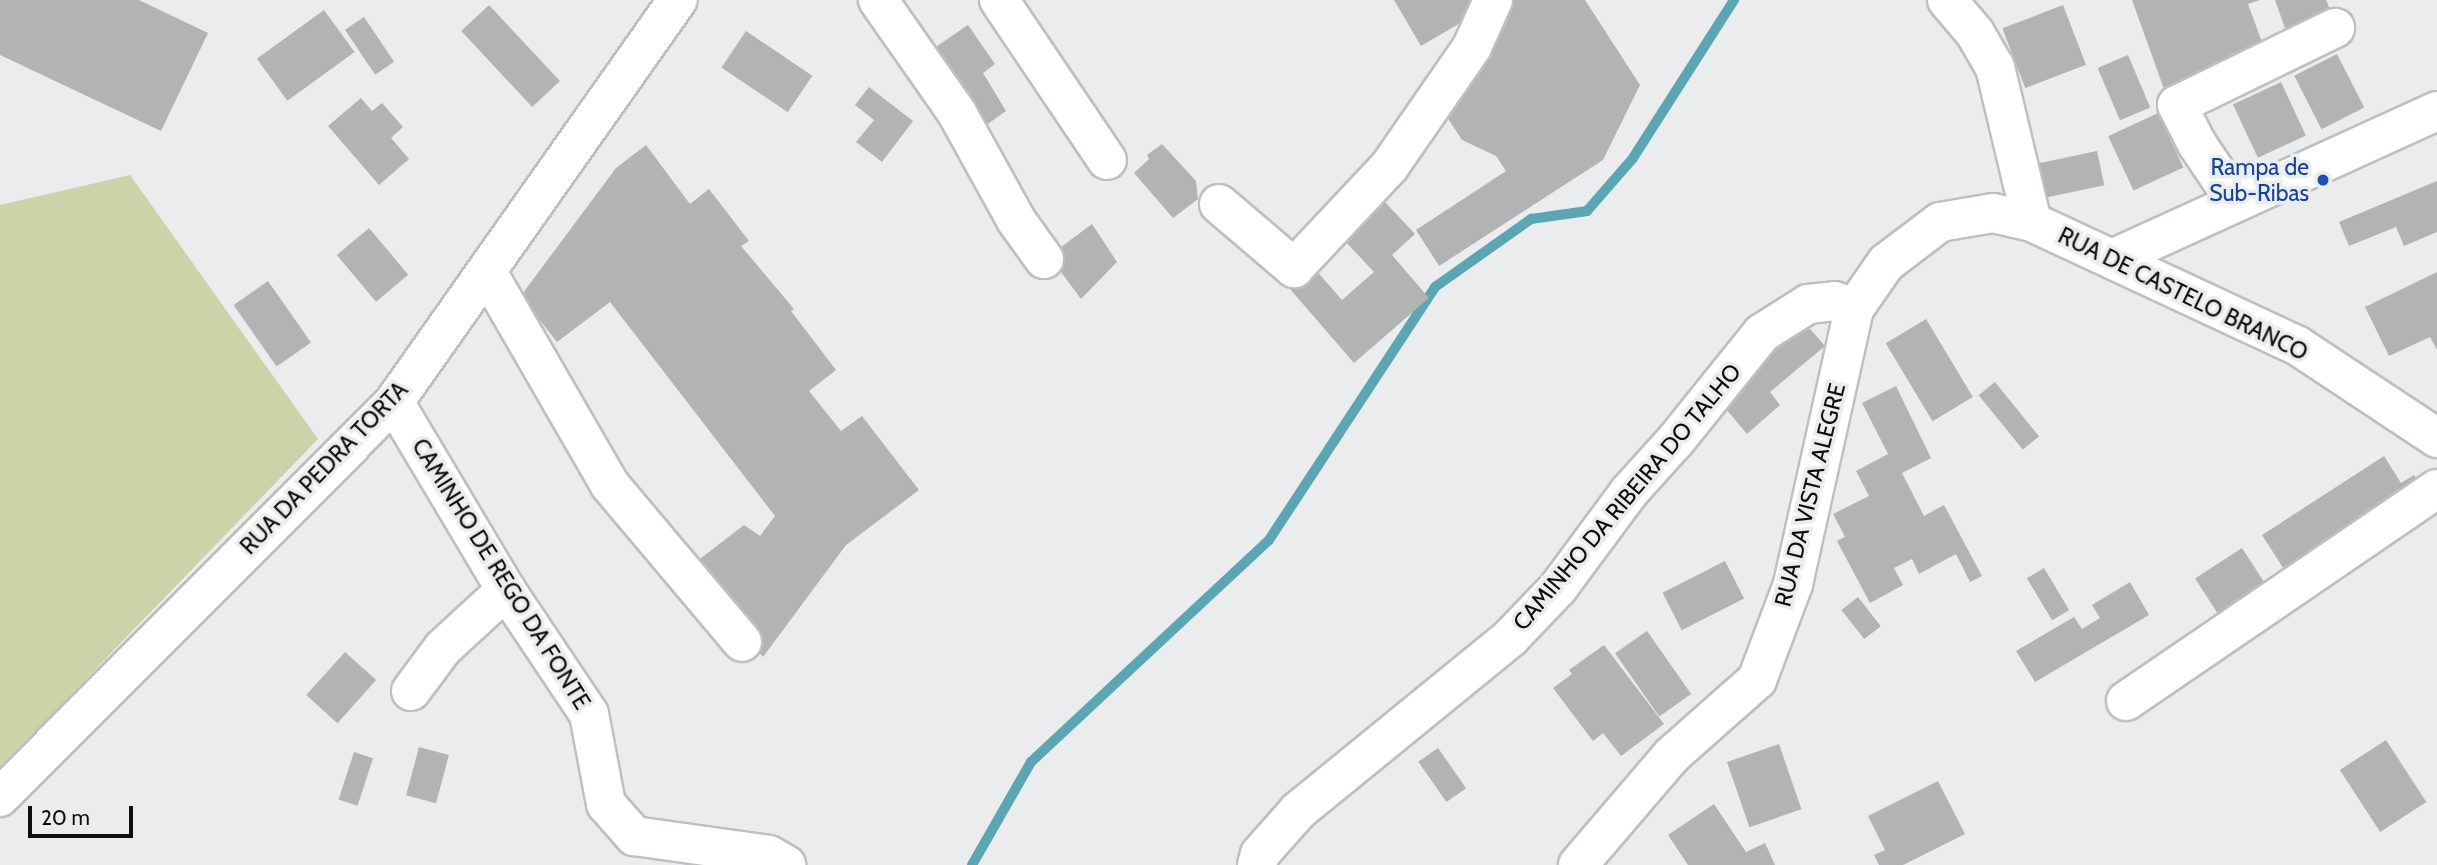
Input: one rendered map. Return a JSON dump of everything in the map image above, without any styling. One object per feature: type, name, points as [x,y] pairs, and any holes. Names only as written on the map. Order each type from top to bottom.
[{"type":"street","name":"RUA DA PEDRA TORTA","points":[[0,797],[394,402],[678,0]]},
{"type":"street","points":[[877,0],[957,113],[1016,220],[1044,259]]},
{"type":"street","points":[[999,0],[1107,160]]},
{"type":"street","points":[[1219,204],[1294,268],[1389,167],[1472,47],[1493,0]]},
{"type":"street","points":[[1947,0],[1975,33],[1995,66],[2032,222]]},
{"type":"street","points":[[2236,202],[2197,144],[2177,105],[2335,27]]},
{"type":"street","points":[[2112,259],[2437,111]]},
{"type":"street","name":"RUA DA VISTA ALEGRE","points":[[1578,865],[1671,756],[1757,680],[1793,584],[1854,309],[1886,263],[1940,222],[1993,213],[2032,222]]},
{"type":"street","name":"RUA DE CASTELO BRANCO","points":[[2032,222],[2298,346],[2437,438]]},
{"type":"street","points":[[487,272],[610,485],[742,642]]},
{"type":"street","name":"CAMINHO DA RIBEIRA DO TALHO","points":[[1257,865],[1260,854],[1298,811],[1511,637],[1558,588],[1629,492],[1676,440],[1762,333],[1808,304],[1836,300],[1854,309]]},
{"type":"street","name":"CAMINHO DE REGO DA FONTE","points":[[394,402],[506,590],[589,714],[606,804],[634,836],[769,855],[786,865]]},
{"type":"street","points":[[2126,701],[2437,489]]},
{"type":"street","points":[[411,691],[443,648],[506,590]]},
{"type":"green space","points":[[130,175],[318,439],[0,768],[0,205]]},
{"type":"building","points":[[0,0],[139,0],[208,33],[161,131],[0,55]]},
{"type":"building","points":[[1394,0],[1480,0],[1474,15],[1421,46]]},
{"type":"building","points":[[1512,0],[1585,0],[1640,85],[1603,160],[1439,266],[1416,230],[1506,171],[1496,156],[1462,140],[1441,108],[1467,91]]},
{"type":"building","points":[[2132,0],[2260,0],[2248,4],[2266,53],[2164,89]]},
{"type":"building","points":[[2275,0],[2326,0],[2332,14],[2286,31]]},
{"type":"building","points":[[489,5],[560,81],[532,107],[461,31]]},
{"type":"building","points":[[2063,5],[2086,65],[2025,88],[2002,28]]},
{"type":"building","points":[[324,10],[355,52],[287,101],[257,59]]},
{"type":"building","points":[[364,17],[394,62],[375,75],[345,30]]},
{"type":"building","points":[[968,25],[995,64],[983,73],[1006,111],[978,131],[927,53]]},
{"type":"building","points":[[746,31],[812,76],[788,112],[721,67]]},
{"type":"building","points":[[2337,54],[2364,107],[2321,129],[2294,76]]},
{"type":"building","points":[[2128,55],[2150,107],[2120,120],[2098,68]]},
{"type":"building","points":[[2281,82],[2306,135],[2258,158],[2233,104]]},
{"type":"building","points":[[869,87],[913,121],[882,162],[856,142],[874,120],[855,105]]},
{"type":"building","points":[[361,98],[372,111],[382,103],[403,127],[391,138],[409,159],[379,185],[328,126]]},
{"type":"building","points":[[2158,113],[2183,167],[2134,191],[2108,136]]},
{"type":"building","points":[[1162,144],[1196,181],[1198,199],[1173,218],[1134,173],[1149,159],[1147,155]]},
{"type":"building","points":[[646,145],[690,204],[709,189],[749,241],[741,246],[794,309],[791,311],[836,370],[809,391],[841,431],[862,416],[919,490],[846,545],[763,657],[692,565],[744,525],[760,536],[775,516],[610,302],[557,342],[535,314],[517,301],[616,168]]},
{"type":"building","points":[[2097,151],[2104,185],[2043,198],[2035,164]]},
{"type":"building","points":[[2437,181],[2437,232],[2404,246],[2396,227],[2349,246],[2339,222]]},
{"type":"building","points":[[1384,201],[1415,234],[1392,255],[1429,298],[1354,363],[1290,289],[1314,268],[1342,300],[1374,272],[1343,239]]},
{"type":"building","points":[[1092,224],[1117,262],[1081,299],[1049,256]]},
{"type":"building","points":[[369,228],[408,275],[376,302],[337,255]]},
{"type":"building","points":[[2437,272],[2437,350],[2430,337],[2389,356],[2365,307]]},
{"type":"building","points":[[268,281],[311,342],[277,367],[234,305]]},
{"type":"building","points":[[1926,319],[1973,397],[1933,421],[1886,343]]},
{"type":"building","points":[[1804,322],[1825,346],[1770,392],[1780,405],[1747,434],[1716,397]]},
{"type":"building","points":[[1995,382],[2039,436],[2023,450],[1979,395]]},
{"type":"building","points":[[1896,386],[1931,458],[1902,473],[1924,516],[1944,505],[1982,576],[1970,582],[1956,554],[1919,574],[1912,559],[1894,568],[1903,585],[1870,603],[1837,541],[1845,537],[1833,514],[1869,496],[1856,471],[1888,454],[1862,403]]},
{"type":"building","points":[[2384,456],[2401,483],[2414,475],[2424,489],[2289,577],[2262,535]]},
{"type":"building","points":[[2242,548],[2268,588],[2221,619],[2195,578]]},
{"type":"building","points":[[1725,561],[1744,598],[1682,630],[1663,593]]},
{"type":"building","points":[[2044,568],[2069,610],[2052,620],[2027,578]]},
{"type":"building","points":[[2130,582],[2149,615],[2035,682],[2016,651],[2074,617],[2082,629],[2100,618],[2092,605]]},
{"type":"building","points":[[1858,597],[1881,626],[1864,639],[1841,610]]},
{"type":"building","points":[[1647,631],[1691,694],[1659,716],[1615,653]]},
{"type":"building","points":[[1604,645],[1664,724],[1621,756],[1603,733],[1593,741],[1553,688],[1572,674],[1569,670]]},
{"type":"building","points":[[345,652],[376,680],[337,723],[306,695]]},
{"type":"building","points":[[2386,740],[2426,802],[2380,832],[2340,770]]},
{"type":"building","points":[[1779,744],[1801,809],[1749,827],[1727,762]]},
{"type":"building","points":[[419,747],[449,755],[436,803],[406,795]]},
{"type":"building","points":[[1438,748],[1466,788],[1446,802],[1418,762]]},
{"type":"building","points":[[354,752],[373,758],[358,806],[339,800]]},
{"type":"building","points":[[1938,781],[1965,834],[1903,865],[1879,865],[1874,855],[1885,850],[1868,816]]},
{"type":"building","points":[[1714,804],[1746,852],[1765,843],[1775,865],[1688,865],[1668,835]]},
{"type":"waterway","points":[[972,865],[1031,762],[1269,540],[1435,287],[1531,219],[1587,211],[1633,158],[1734,0]]},
{"type":"place","name":"Rampa de Sub-Ribas","points":[[2323,180]]}]
